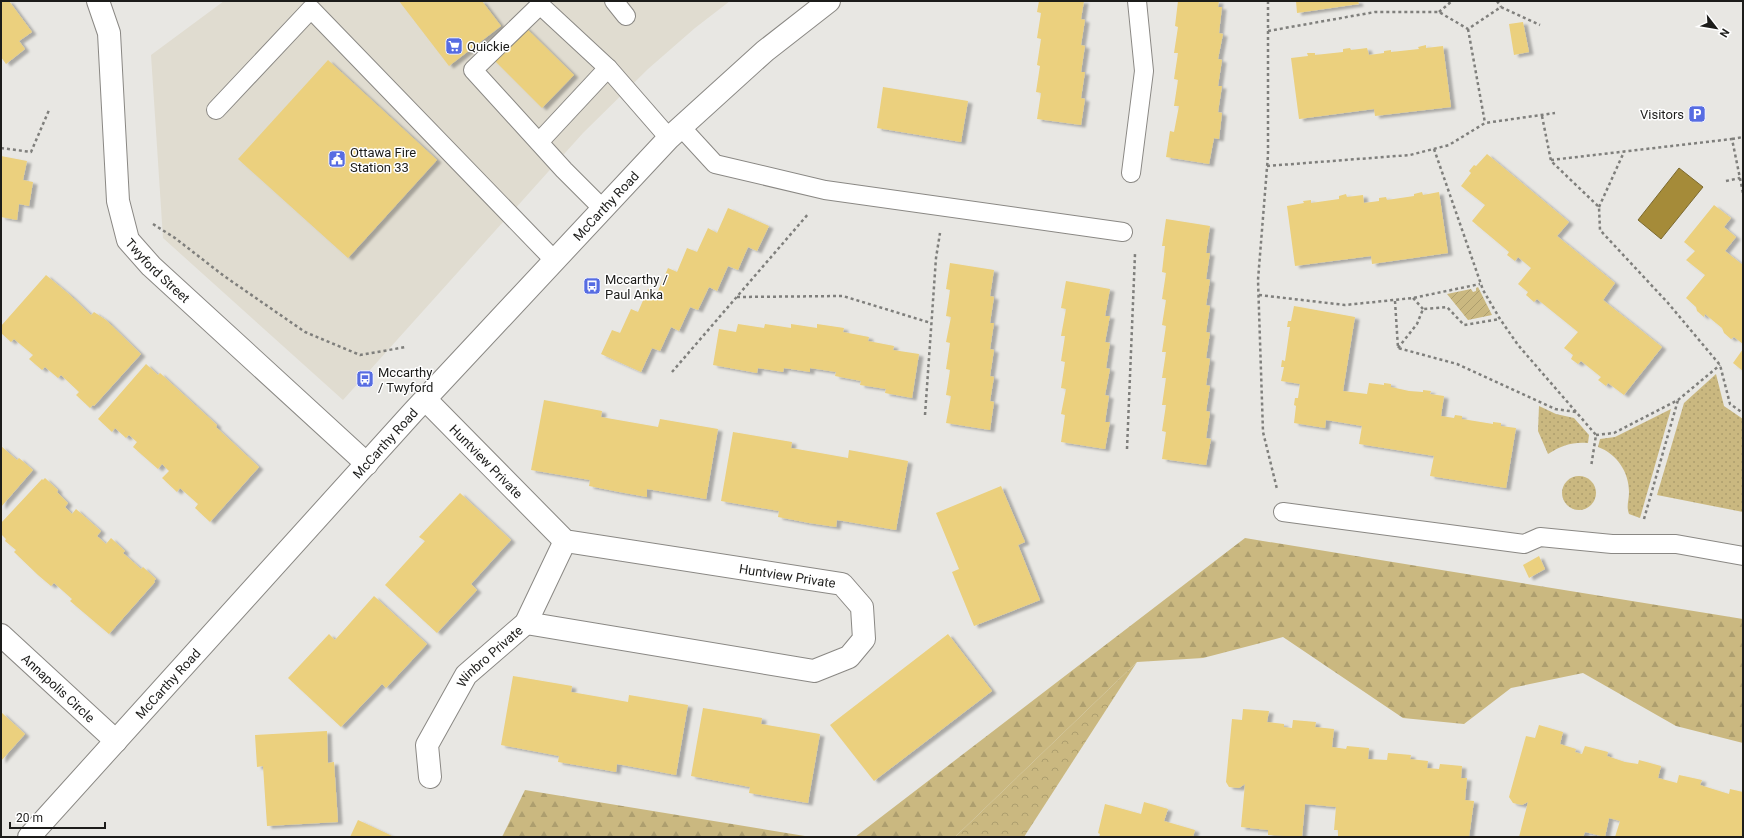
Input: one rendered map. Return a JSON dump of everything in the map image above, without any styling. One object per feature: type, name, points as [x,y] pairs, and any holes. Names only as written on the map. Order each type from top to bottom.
[{"type":"street","name":"Twyford Street","points":[[98,1],[109,33],[118,201],[128,240],[151,266],[367,464]]},
{"type":"street","name":"McCarthy Road","points":[[29,837],[367,464],[554,260],[675,132],[765,51],[829,1]]},
{"type":"street","name":"Huntview Private","points":[[426,400],[565,540],[842,584],[862,607],[864,639],[849,658],[814,671],[526,623]]},
{"type":"street","name":"Winbro Private","points":[[430,777],[427,745],[466,675],[526,623],[565,540]]},
{"type":"street","name":"Annapolis Circle","points":[[1,635],[116,742]]},
{"type":"lane","points":[[614,1],[626,16]]},
{"type":"lane","points":[[1131,173],[1144,71],[1137,1]]},
{"type":"lane","points":[[603,209],[564,170],[540,141],[473,70],[540,5],[675,132],[715,164],[825,190],[1123,232]]},
{"type":"lane","points":[[216,110],[311,9],[554,260]]},
{"type":"lane","points":[[540,141],[608,68]]},
{"type":"lane","points":[[1283,512],[1524,544],[1540,537],[1612,544],[1676,544],[1743,556]]},
{"type":"path","points":[[1268,1],[1267,166],[1258,280],[1263,432],[1283,512]]},
{"type":"path","points":[[1439,12],[1452,1]]},
{"type":"path","points":[[1497,1],[1501,7],[1540,25]]},
{"type":"path","points":[[1468,29],[1501,7]]},
{"type":"path","points":[[1268,31],[1375,12],[1439,12],[1468,29],[1485,123]]},
{"type":"path","points":[[1,148],[31,152],[49,110]]},
{"type":"path","points":[[1267,166],[1410,156],[1448,145],[1485,123],[1556,113]]},
{"type":"path","points":[[1542,116],[1551,160],[1599,207]]},
{"type":"path","points":[[1551,160],[1743,137]]},
{"type":"path","points":[[1732,139],[1743,193]]},
{"type":"path","points":[[1434,149],[1480,284],[1500,319],[1518,345],[1596,435],[1591,467]]},
{"type":"path","points":[[1624,152],[1599,207],[1600,230],[1668,303],[1720,365],[1730,404],[1743,413]]},
{"type":"path","points":[[1726,181],[1740,178]]},
{"type":"path","points":[[672,372],[805,219],[825,190]]},
{"type":"path","points":[[118,201],[175,238],[224,276],[305,332],[360,355],[406,347]]},
{"type":"path","points":[[925,415],[936,258],[945,206]]},
{"type":"path","points":[[1123,232],[1135,254],[1127,449]]},
{"type":"path","points":[[1259,295],[1344,305],[1395,301],[1480,284]]},
{"type":"path","points":[[737,297],[843,296],[931,323]]},
{"type":"path","points":[[1413,298],[1424,309],[1447,307],[1464,325],[1500,319]]},
{"type":"path","points":[[1395,301],[1398,348]]},
{"type":"path","points":[[1398,348],[1417,324],[1424,309]]},
{"type":"path","points":[[1398,348],[1457,364],[1555,409],[1576,412]]},
{"type":"path","points":[[1596,435],[1614,433],[1678,400],[1720,365]]},
{"type":"path","points":[[1637,544],[1678,400]]},
{"type":"shaded area","points":[[224,1],[730,1],[695,28],[648,69],[583,133],[343,400],[163,238],[151,55]]},
{"type":"shaded area","points":[[1679,168],[1703,187],[1661,239],[1638,220]]},
{"type":"green space","points":[[1478,287],[1492,315],[1468,320],[1447,294],[1471,289],[1473,292],[1476,291],[1476,288]]},
{"type":"green space","points":[[1716,374],[1724,406],[1743,419],[1743,512],[1657,495],[1684,403]]},
{"type":"green space","points":[[1539,406],[1556,414],[1574,418],[1589,435],[1588,443],[1567,445],[1548,454],[1538,431]]},
{"type":"green space","points":[[1671,409],[1640,518],[1629,514],[1629,492],[1627,478],[1621,465],[1616,459],[1605,450],[1598,447],[1600,439],[1615,437]]},
{"type":"green space","points":[[1579,476],[1591,481],[1596,493],[1591,505],[1579,510],[1567,505],[1562,493],[1567,481]]},
{"type":"green space","points":[[1245,538],[1743,619],[1743,743],[1676,726],[1583,673],[1511,688],[1464,724],[1403,718],[1283,637],[1203,658],[1137,662],[955,837],[855,837]]},
{"type":"green space","points":[[1137,662],[1024,837],[955,837]]},
{"type":"green space","points":[[525,790],[811,837],[502,837]]},
{"type":"building","points":[[1,1],[9,1],[32,32],[19,41],[25,49],[6,64],[1,57]]},
{"type":"building","name":"Quickie","points":[[399,1],[482,1],[501,26],[449,66]]},
{"type":"building","points":[[1039,1],[1084,1],[1081,19],[1085,20],[1081,45],[1085,46],[1081,72],[1085,72],[1081,98],[1085,99],[1081,125],[1037,119],[1041,93],[1036,92],[1040,66],[1037,65],[1041,39],[1037,38],[1041,13],[1037,12]]},
{"type":"building","points":[[1178,1],[1219,1],[1218,7],[1222,7],[1219,33],[1223,34],[1218,59],[1222,60],[1218,86],[1222,86],[1218,112],[1222,113],[1219,139],[1214,138],[1209,164],[1166,157],[1170,131],[1174,132],[1179,106],[1174,106],[1178,80],[1174,79],[1178,53],[1174,53],[1178,27],[1175,26]]},
{"type":"building","points":[[1296,1],[1358,1],[1359,4],[1297,13]]},
{"type":"building","points":[[1523,22],[1529,52],[1514,55],[1509,24]]},
{"type":"building","name":"Quickie","points":[[524,26],[574,75],[542,108],[492,58]]},
{"type":"building","points":[[1426,45],[1426,48],[1443,46],[1451,107],[1375,116],[1374,109],[1299,119],[1291,58],[1308,56],[1307,53],[1315,53],[1315,55],[1343,52],[1343,49],[1350,48],[1351,50],[1367,48],[1369,55],[1384,53],[1384,51],[1391,50],[1391,52],[1419,49],[1418,47]]},
{"type":"building","name":"Ottawa Fire Station 33","points":[[328,60],[437,160],[348,258],[238,159]]},
{"type":"building","points":[[883,87],[968,101],[961,142],[877,128]]},
{"type":"building","points":[[1487,154],[1569,222],[1557,236],[1615,283],[1603,300],[1662,347],[1624,395],[1608,383],[1606,386],[1598,380],[1601,377],[1581,361],[1578,364],[1571,359],[1573,355],[1564,348],[1578,332],[1537,299],[1534,302],[1526,295],[1528,292],[1518,284],[1531,268],[1518,257],[1515,261],[1507,255],[1509,252],[1472,221],[1485,205],[1461,186],[1471,173],[1469,171]]},
{"type":"building","points":[[1,156],[27,161],[23,180],[33,182],[29,206],[19,204],[17,220],[1,217]]},
{"type":"building","points":[[1422,192],[1423,195],[1439,192],[1448,253],[1372,264],[1371,256],[1295,266],[1287,206],[1304,203],[1303,201],[1311,200],[1311,203],[1339,199],[1339,196],[1346,194],[1347,197],[1363,195],[1364,203],[1379,201],[1379,198],[1386,197],[1387,200],[1414,196],[1414,194]]},
{"type":"building","points":[[1714,205],[1731,218],[1724,227],[1736,237],[1725,251],[1743,265],[1743,344],[1734,337],[1731,339],[1724,333],[1722,328],[1705,314],[1704,317],[1697,311],[1696,307],[1686,298],[1705,275],[1686,260],[1695,251],[1684,242]]},
{"type":"building","points":[[728,208],[769,226],[757,251],[748,247],[738,270],[728,266],[717,291],[709,287],[698,310],[690,307],[679,331],[671,327],[660,351],[652,348],[641,372],[601,354],[612,330],[620,333],[631,309],[638,312],[648,289],[657,293],[668,268],[677,272],[687,248],[697,252],[708,228],[717,233]]},
{"type":"building","points":[[1166,219],[1210,226],[1206,253],[1210,253],[1206,279],[1210,280],[1206,305],[1210,306],[1206,332],[1210,333],[1206,358],[1210,359],[1206,385],[1210,386],[1206,411],[1210,412],[1206,438],[1211,439],[1206,465],[1162,459],[1166,432],[1162,431],[1166,405],[1162,405],[1166,378],[1162,378],[1166,352],[1162,352],[1166,326],[1162,325],[1166,300],[1162,299],[1166,273],[1162,272],[1165,246],[1162,246]]},
{"type":"building","points":[[950,263],[994,270],[990,296],[994,297],[990,323],[994,323],[990,349],[994,350],[990,376],[994,377],[990,401],[994,402],[990,430],[946,423],[951,396],[946,395],[950,370],[946,369],[950,343],[946,342],[951,317],[946,316],[950,290],[946,289]]},
{"type":"building","points":[[46,275],[91,315],[94,312],[106,320],[141,354],[94,406],[93,405],[90,408],[76,395],[79,392],[61,375],[58,378],[45,367],[42,370],[29,359],[33,355],[14,339],[11,342],[1,333],[1,326]]},
{"type":"building","points":[[1066,281],[1110,289],[1105,316],[1110,316],[1105,342],[1110,343],[1106,368],[1110,369],[1105,395],[1109,396],[1105,422],[1110,422],[1105,449],[1061,442],[1065,415],[1061,414],[1066,389],[1061,388],[1065,362],[1061,361],[1065,336],[1061,336],[1066,309],[1061,308]]},
{"type":"building","points":[[1294,306],[1355,317],[1343,391],[1367,394],[1369,383],[1384,385],[1384,383],[1391,384],[1391,387],[1409,391],[1431,391],[1430,394],[1444,396],[1441,416],[1454,418],[1455,415],[1462,416],[1462,419],[1493,424],[1493,422],[1501,423],[1501,426],[1516,428],[1506,488],[1430,476],[1434,456],[1359,444],[1362,426],[1326,420],[1325,428],[1294,423],[1296,406],[1294,405],[1295,398],[1298,398],[1300,384],[1281,381],[1284,367],[1281,367],[1282,360],[1285,361],[1290,327],[1287,327],[1288,321],[1291,321]]},
{"type":"building","points":[[738,324],[764,328],[765,324],[791,328],[791,324],[817,328],[817,324],[844,328],[843,332],[869,337],[868,341],[894,346],[893,350],[919,354],[912,398],[885,393],[886,389],[860,385],[861,381],[835,376],[836,372],[810,368],[810,372],[784,368],[783,372],[758,368],[757,373],[713,365],[719,329],[736,332]]},
{"type":"building","points":[[1743,349],[1743,371],[1733,363]]},
{"type":"building","points":[[146,364],[158,375],[160,373],[217,425],[216,427],[259,467],[210,522],[195,508],[198,504],[180,488],[177,492],[162,478],[169,471],[162,464],[158,469],[133,447],[137,442],[129,435],[126,438],[115,428],[112,432],[98,419]]},
{"type":"building","points":[[544,400],[602,411],[601,417],[658,427],[660,419],[718,429],[706,499],[647,489],[647,497],[589,486],[590,480],[531,470]]},
{"type":"building","points":[[733,432],[792,442],[791,448],[848,458],[849,450],[908,461],[896,530],[837,520],[836,527],[809,523],[778,517],[779,511],[721,501]]},
{"type":"building","points":[[1,446],[17,460],[19,458],[33,470],[1,507]]},
{"type":"building","points":[[45,478],[58,490],[57,492],[68,503],[65,507],[72,514],[76,509],[101,531],[97,536],[106,544],[111,538],[125,551],[123,553],[141,569],[143,567],[156,579],[109,634],[70,601],[72,599],[54,583],[51,586],[38,575],[14,552],[16,550],[5,541],[6,539],[1,534],[1,523],[42,479],[43,480]]},
{"type":"building","points":[[1001,486],[1025,542],[1018,545],[1040,600],[974,626],[952,572],[959,569],[936,513]]},
{"type":"building","points":[[460,493],[511,540],[471,584],[477,590],[437,633],[385,585],[425,541],[419,537]]},
{"type":"building","points":[[1539,556],[1545,569],[1529,578],[1523,565]]},
{"type":"building","points":[[374,596],[427,644],[386,688],[382,684],[341,727],[288,678],[329,634],[335,640]]},
{"type":"building","points":[[948,634],[992,691],[874,781],[830,725]]},
{"type":"building","points":[[513,676],[572,686],[571,692],[628,702],[629,695],[688,705],[676,775],[617,764],[616,772],[558,762],[559,756],[501,745]]},
{"type":"building","points":[[703,708],[762,718],[761,724],[820,734],[808,803],[749,793],[750,787],[691,776]]},
{"type":"building","points":[[1243,709],[1269,711],[1267,722],[1284,724],[1284,727],[1292,728],[1293,720],[1316,722],[1315,727],[1334,729],[1332,747],[1346,749],[1347,746],[1369,748],[1368,759],[1387,760],[1388,753],[1411,755],[1410,759],[1428,761],[1427,768],[1439,769],[1440,764],[1462,766],[1461,778],[1467,778],[1465,800],[1474,801],[1469,837],[1338,837],[1338,830],[1334,830],[1336,807],[1305,804],[1302,837],[1268,835],[1268,830],[1241,827],[1245,784],[1239,788],[1229,787],[1226,782],[1232,719],[1242,720]]},
{"type":"building","points":[[1,712],[25,734],[1,761]]},
{"type":"building","points":[[1539,725],[1563,732],[1560,744],[1576,749],[1575,752],[1582,754],[1585,746],[1608,752],[1607,756],[1625,762],[1638,764],[1639,760],[1661,766],[1658,778],[1677,783],[1679,775],[1702,780],[1700,785],[1729,794],[1730,789],[1743,792],[1743,837],[1615,837],[1620,821],[1609,818],[1605,837],[1585,832],[1583,837],[1519,837],[1528,802],[1522,805],[1513,803],[1509,797],[1526,736],[1535,738]]},
{"type":"building","points":[[327,731],[328,763],[334,762],[338,822],[267,826],[263,766],[257,767],[255,735]]},
{"type":"building","points":[[1144,802],[1168,809],[1164,821],[1195,830],[1193,837],[1099,837],[1100,834],[1098,833],[1105,804],[1141,814]]},
{"type":"building","points":[[358,820],[386,833],[394,837],[350,837]]},
{"type":"place","name":"Quickie","points":[[454,46]]},
{"type":"place","name":"Visitors","points":[[1697,114]]},
{"type":"place","name":"Ottawa Fire Station 33","points":[[337,159]]},
{"type":"place","name":"Mccarthy / Paul Anka","points":[[592,286]]},
{"type":"place","name":"Mccarthy / Twyford","points":[[365,379]]}]
